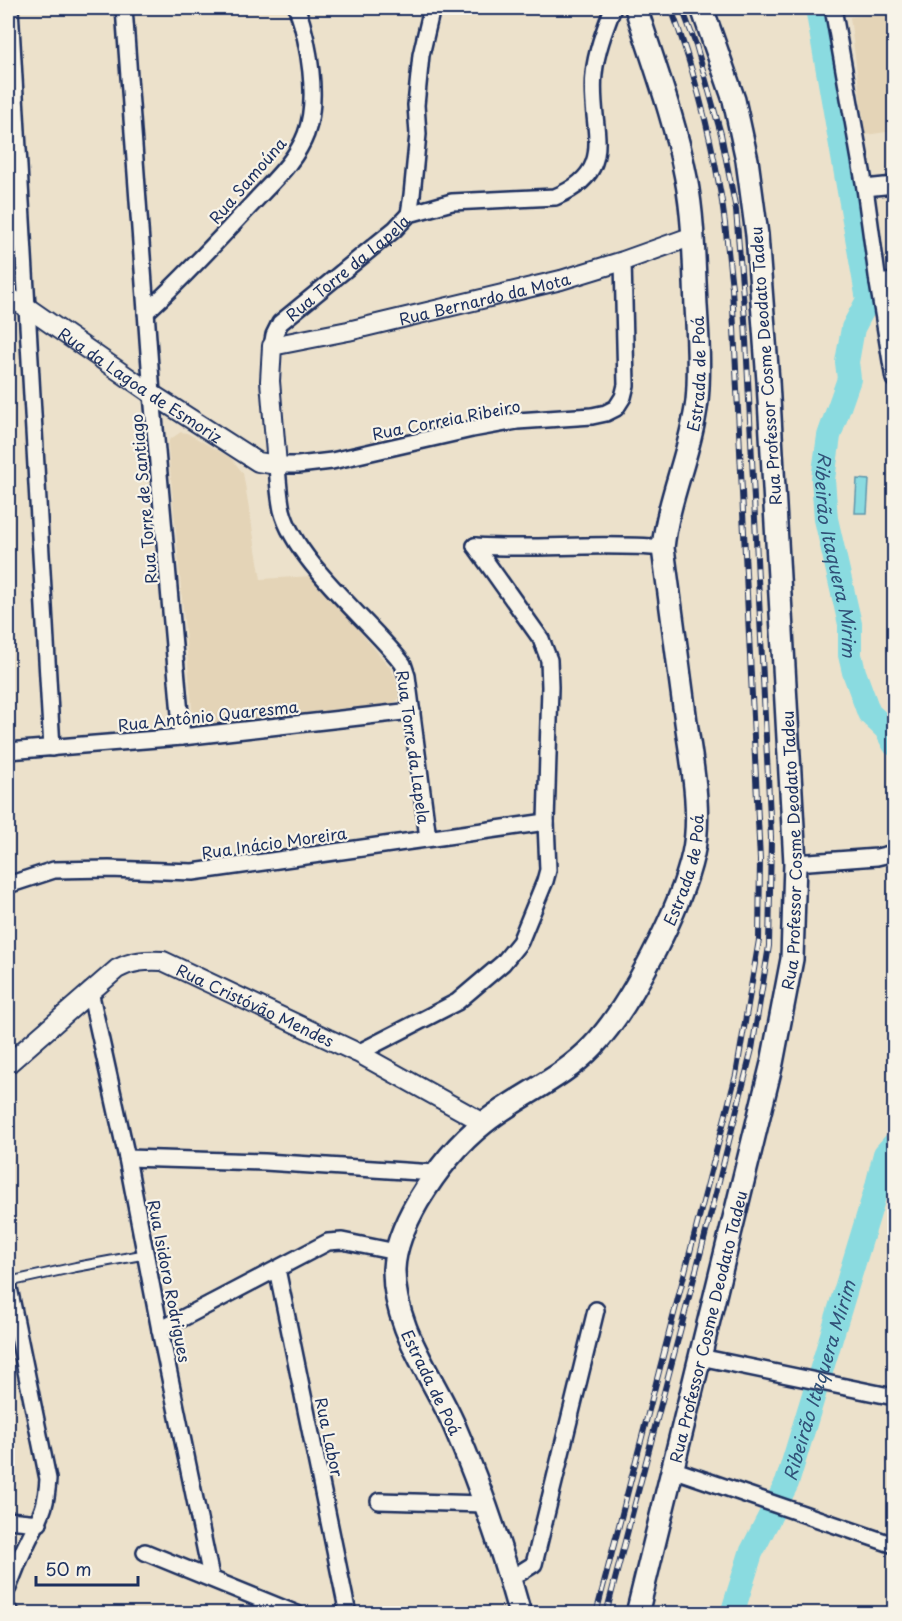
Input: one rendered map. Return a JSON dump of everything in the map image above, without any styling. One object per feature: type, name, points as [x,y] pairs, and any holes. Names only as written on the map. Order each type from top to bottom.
[{"type":"main road","name":"Estrada de Poá","points":[[520,1614],[471,1465],[453,1423],[406,1331],[396,1299],[394,1269],[396,1252],[411,1214],[435,1173],[451,1154],[484,1123],[569,1068],[609,1027],[631,992],[663,931],[681,890],[693,854],[696,825],[691,759],[663,548],[665,526],[688,449],[697,401],[698,347],[693,236],[686,178],[679,146],[636,8]]},
{"type":"main road","name":"Rua Professor Cosme Deodato Tadeu","points":[[637,1614],[772,1063],[792,959],[795,863],[767,358],[757,235],[747,159],[734,100],[702,8]]},
{"type":"street","points":[[10,8],[52,748]]},
{"type":"street","name":"Rua Torre de Santiago","points":[[124,8],[152,394],[182,737]]},
{"type":"street","name":"Rua Samoúna","points":[[146,312],[172,288],[285,168],[302,143],[309,123],[312,93],[310,68],[297,8]]},
{"type":"street","name":"Rua Torre da Lapela","points":[[428,838],[404,664],[310,560],[293,536],[282,512],[270,381],[272,346],[280,323],[395,229],[409,214],[418,134],[416,105],[421,55],[432,8]]},
{"type":"street","points":[[409,214],[452,202],[555,197],[582,182],[591,172],[597,158],[592,96],[594,72],[613,8]]},
{"type":"street","points":[[833,8],[866,188],[878,284],[894,380]]},
{"type":"street","points":[[866,188],[894,185]]},
{"type":"street","name":"Rua Bernardo da Mota","points":[[272,346],[348,331],[561,280],[693,236]]},
{"type":"street","name":"Rua Correia Ribeiro","points":[[278,465],[332,461],[471,429],[517,422],[592,416],[616,408],[623,397],[626,385],[623,261]]},
{"type":"street","points":[[878,284],[894,281]]},
{"type":"street","name":"Rua da Lagoa de Esmoriz","points":[[8,297],[28,308],[152,394],[258,462],[278,465]]},
{"type":"street","points":[[358,1053],[457,1002],[503,963],[519,942],[548,870],[546,822],[549,660],[541,639],[475,546],[663,548]]},
{"type":"street","name":"Rua Antônio Quaresma","points":[[8,751],[182,737],[412,711]]},
{"type":"street","name":"Rua Inácio Moreira","points":[[8,885],[54,870],[194,872],[546,822]]},
{"type":"street","points":[[795,863],[877,857],[894,853]]},
{"type":"street","name":"Rua Cristóvão Mendes","points":[[8,1064],[117,969],[128,963],[145,960],[163,961],[358,1053],[484,1123]]},
{"type":"street","name":"Rua Isidoro Rodrigues","points":[[90,991],[128,1158],[160,1330],[211,1577]]},
{"type":"street","points":[[128,1158],[265,1162],[435,1173]]},
{"type":"street","points":[[160,1330],[328,1242],[342,1241],[396,1252]]},
{"type":"street","name":"Rua Labor","points":[[278,1269],[348,1614]]},
{"type":"street","points":[[8,1283],[48,1479],[47,1501],[39,1523],[28,1540],[8,1588]]},
{"type":"street","points":[[510,1579],[534,1564],[596,1310]]},
{"type":"street","points":[[700,1357],[894,1397]]},
{"type":"street","points":[[672,1469],[894,1545]]},
{"type":"street","points":[[379,1501],[484,1504]]},
{"type":"street","points":[[8,1520],[39,1523]]},
{"type":"street","points":[[145,1552],[297,1614]]},
{"type":"street","points":[[8,1611],[12,1614]]},
{"type":"lane","points":[[8,1283],[147,1254]]},
{"type":"shaded area","points":[[894,12],[894,131],[865,135],[850,17]]},
{"type":"shaded area","points":[[181,432],[187,433],[231,458],[243,473],[261,579],[313,576],[389,666],[395,676],[400,695],[398,700],[393,703],[204,728],[196,725],[193,718],[168,447],[169,440]]},
{"type":"water","points":[[857,479],[869,480],[867,513],[855,513]]},
{"type":"waterway","name":"Ribeirão Itaquera Mirim","points":[[817,8],[868,300],[853,328],[847,362],[849,379],[829,436],[823,479],[826,519],[850,624],[850,655],[854,672],[869,713],[886,729],[894,744]]},
{"type":"waterway","name":"Ribeirão Itaquera Mirim","points":[[732,1614],[751,1553],[787,1483],[885,1154],[894,1144]]},
{"type":"railway","points":[[596,1614],[736,1075],[759,940],[760,860],[732,287],[722,202],[711,144],[700,98],[671,8]]},
{"type":"railway","points":[[606,1614],[752,1049],[769,946],[771,837],[745,320],[736,210],[721,134],[696,45],[682,8]]}]
